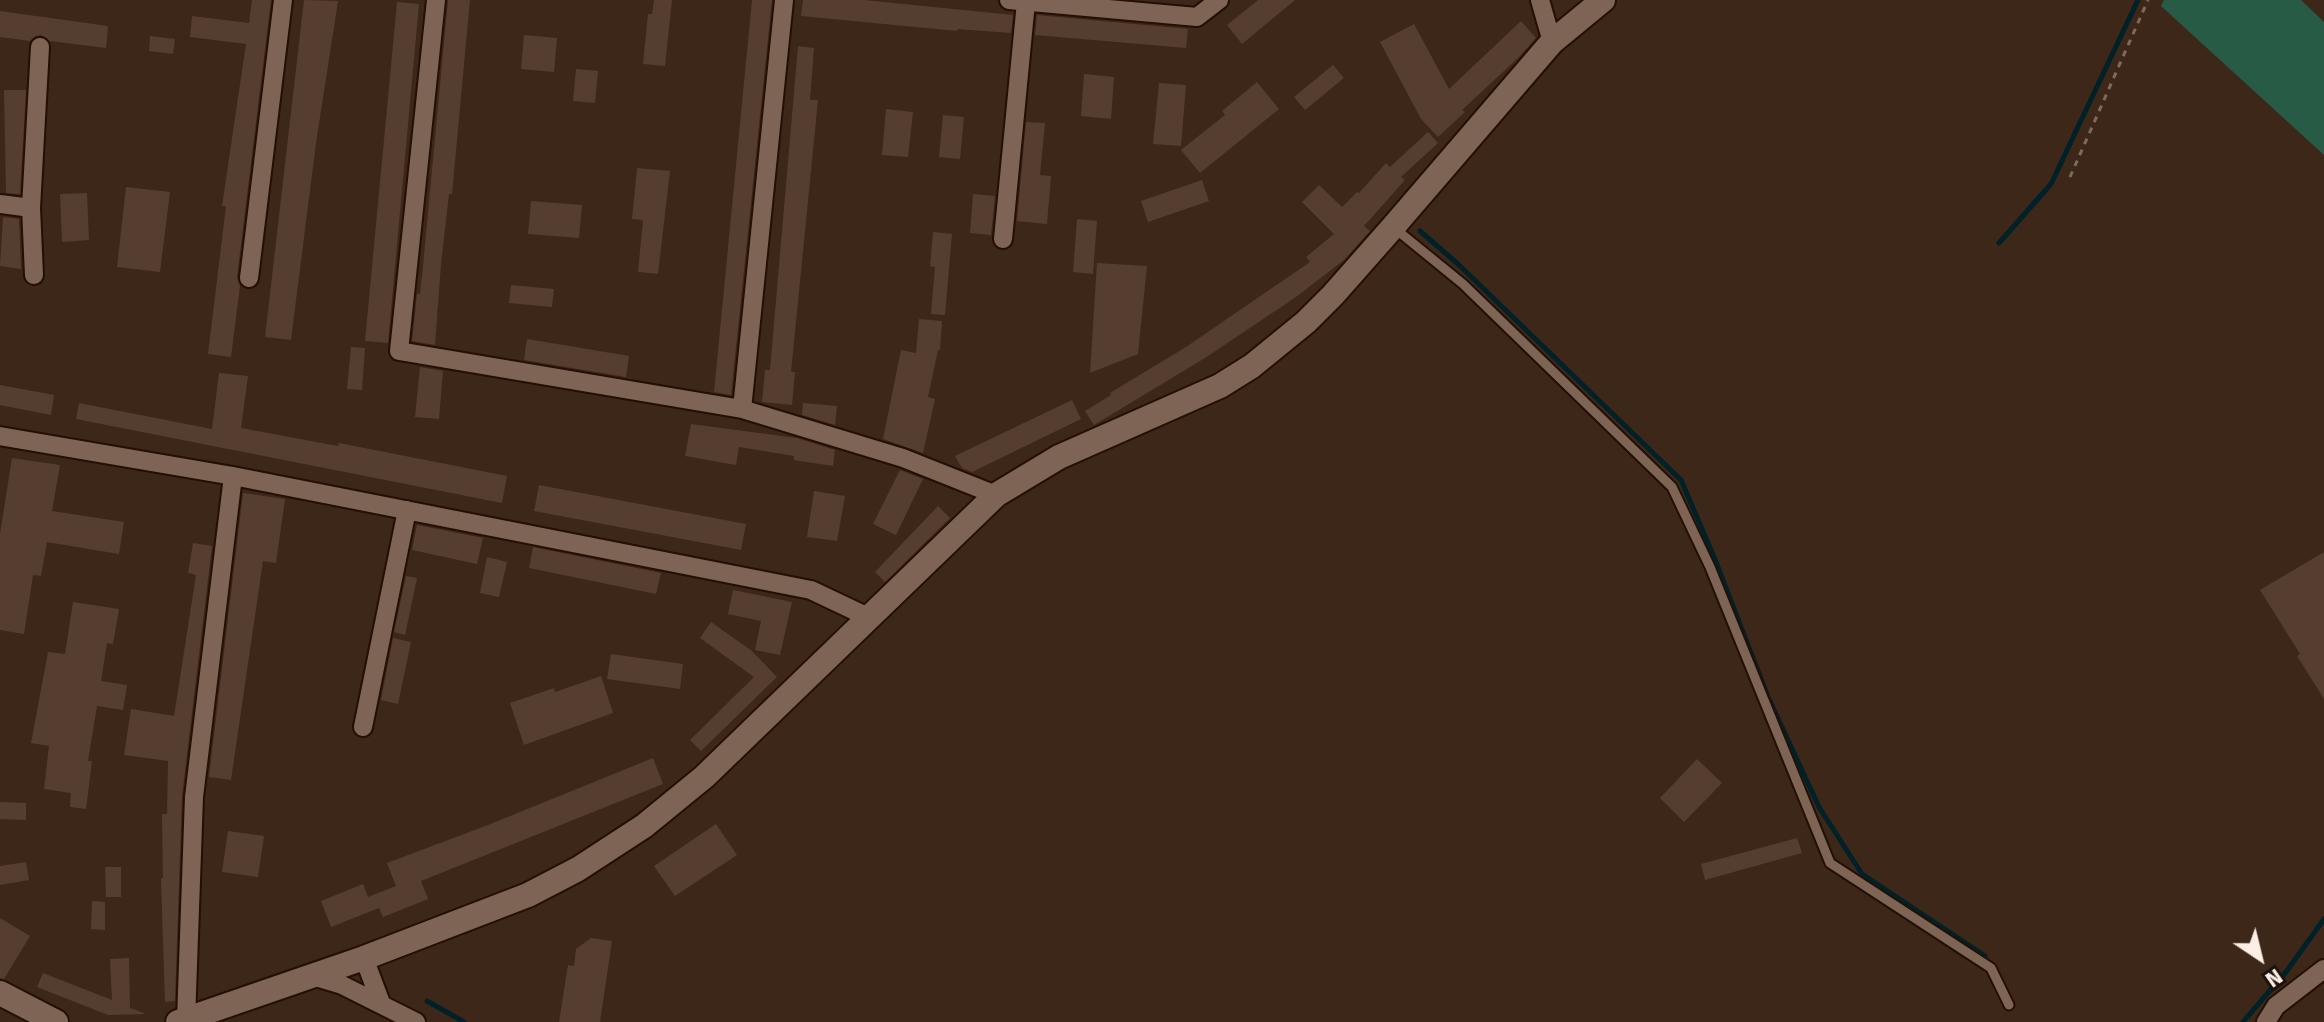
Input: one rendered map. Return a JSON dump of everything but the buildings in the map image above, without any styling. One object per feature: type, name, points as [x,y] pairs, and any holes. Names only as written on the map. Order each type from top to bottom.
[{"type":"street","points":[[249,278],[283,0]]},
{"type":"street","points":[[436,0],[399,351],[742,409],[903,458],[996,495]]},
{"type":"street","points":[[742,409],[784,0]]},
{"type":"street","points":[[1003,239],[1018,1],[1197,17],[1219,0]]},
{"type":"street","points":[[1540,0],[1552,42]]},
{"type":"street","points":[[233,476],[194,797],[182,1021],[364,958],[528,895],[562,878],[644,826],[704,777],[996,495],[1059,457],[1220,386],[1252,366],[1315,313],[1552,42],[1603,0]]},
{"type":"street","points":[[34,275],[31,208],[40,47]]},
{"type":"street","points":[[0,204],[31,208]]},
{"type":"street","points":[[0,436],[233,476],[811,590],[870,618]]},
{"type":"street","points":[[363,727],[407,510]]},
{"type":"street","points":[[364,958],[381,1003]]},
{"type":"street","points":[[2266,1022],[2276,1006],[2324,969]]},
{"type":"street","points":[[309,975],[342,985],[416,1022]]},
{"type":"street","points":[[0,993],[41,1019]]},
{"type":"lane","points":[[1393,227],[1463,284],[1672,487],[1710,567],[1830,863],[1991,968],[2009,1005]]},
{"type":"path","points":[[2070,177],[2148,0]]},
{"type":"green space","points":[[2164,0],[2301,0],[2324,22],[2324,155],[2161,6]]},
{"type":"waterway","points":[[1999,243],[2051,184],[2138,0]]},
{"type":"waterway","points":[[1420,231],[1681,480],[1768,697],[1819,807],[1862,874],[1985,956]]},
{"type":"waterway","points":[[2243,1022],[2286,972],[2324,919]]},
{"type":"waterway","points":[[427,1001],[464,1022]]}]
